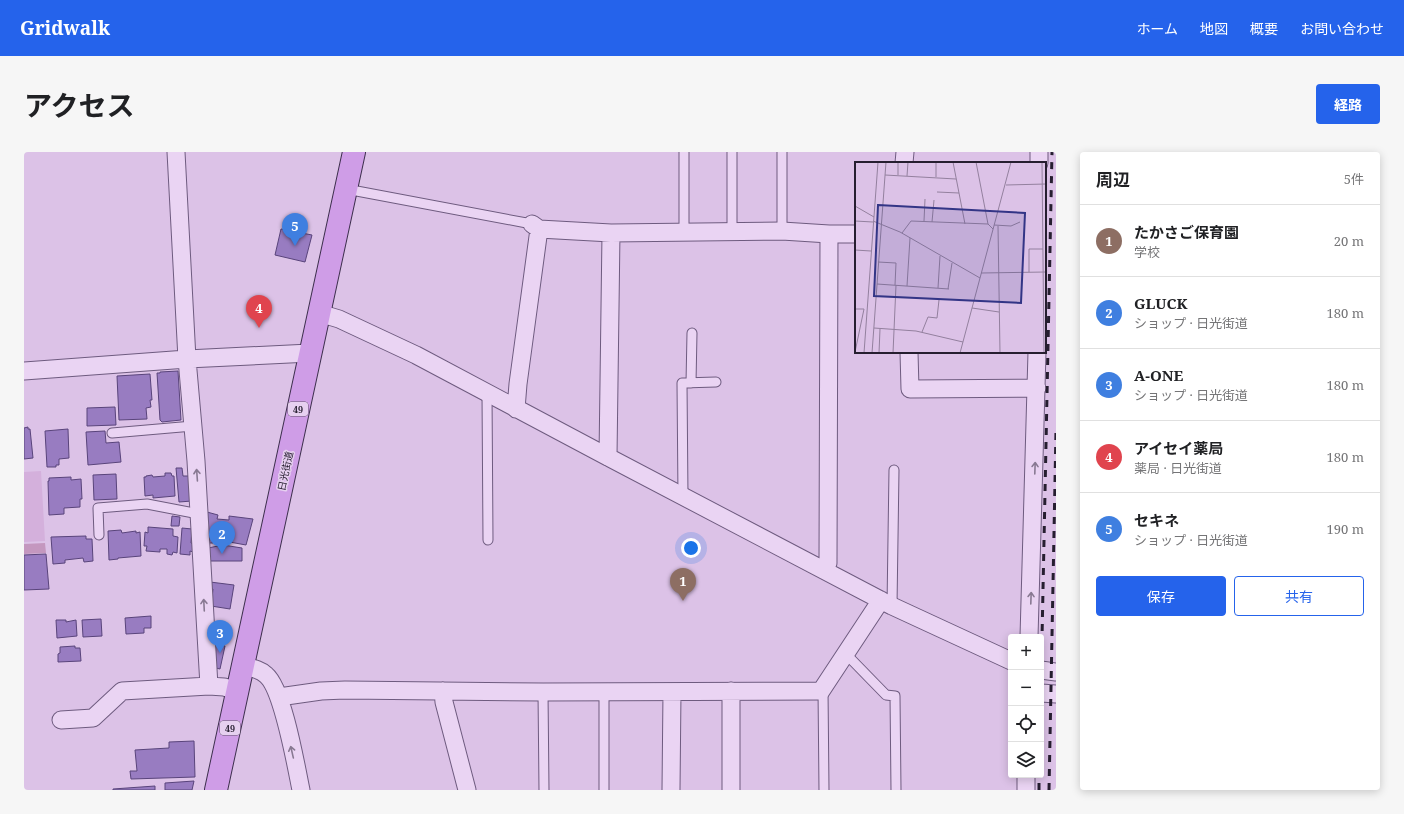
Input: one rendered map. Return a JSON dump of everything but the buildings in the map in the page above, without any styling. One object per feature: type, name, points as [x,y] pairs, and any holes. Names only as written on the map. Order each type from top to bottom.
[{"type":"main road","name":"日光街道","points":[[216,790],[354,152]]},
{"type":"street","points":[[176,152],[187,359],[199,514],[209,686]]},
{"type":"street","points":[[516,409],[535,227],[611,233],[732,233],[782,231],[855,234]]},
{"type":"street","points":[[608,457],[611,233]]},
{"type":"street","points":[[825,570],[828,563],[829,234]]},
{"type":"street","points":[[319,313],[339,319],[416,355],[887,603],[1008,660]]},
{"type":"street","points":[[909,353],[910,389],[1037,388]]},
{"type":"street","points":[[1029,634],[1037,353]]},
{"type":"street","points":[[24,371],[187,359],[310,354]]},
{"type":"street","points":[[279,697],[321,691],[345,690],[542,692],[821,691],[846,654],[887,603]]},
{"type":"street","points":[[243,666],[258,670],[267,675],[279,697],[301,790]]},
{"type":"street","points":[[1044,670],[1056,672]]},
{"type":"street","points":[[61,720],[93,718],[122,691],[209,686],[224,687],[238,691]]},
{"type":"street","points":[[443,691],[467,790]]},
{"type":"street","points":[[731,691],[731,790]]},
{"type":"street","points":[[671,790],[672,692]]},
{"type":"street","points":[[1044,693],[1056,694]]},
{"type":"street","points":[[1026,778],[1026,790]]},
{"type":"lane","points":[[684,152],[684,233]]},
{"type":"lane","points":[[732,152],[732,233]]},
{"type":"lane","points":[[782,152],[782,231]]},
{"type":"lane","points":[[346,189],[535,227]]},
{"type":"lane","points":[[691,383],[692,333]]},
{"type":"lane","points":[[683,496],[682,383],[716,382]]},
{"type":"lane","points":[[487,393],[488,540]]},
{"type":"lane","points":[[112,432],[193,426]]},
{"type":"lane","points":[[887,603],[894,470]]},
{"type":"lane","points":[[99,535],[98,508],[147,504],[199,514]]},
{"type":"lane","points":[[846,654],[886,695],[895,696],[896,790]]},
{"type":"lane","points":[[823,689],[824,790]]},
{"type":"lane","points":[[542,692],[544,790]]},
{"type":"lane","points":[[604,692],[604,790]]},
{"type":"shaded area","points":[[41,471],[45,541],[24,542],[24,472]]},
{"type":"shaded area","points":[[45,543],[46,553],[24,554],[24,544]]},
{"type":"railway","points":[[1041,670],[1052,152]]},
{"type":"railway","points":[[1049,790],[1056,430]]},
{"type":"railway","points":[[1039,778],[1039,790]]},
{"type":"place","name":"セキネ","points":[[295,246]]},
{"type":"place","name":"アイセイ薬局","points":[[259,328]]},
{"type":"place","name":"GLUCK","points":[[222,554]]},
{"type":"place","name":"たかさご保育園","points":[[683,601]]},
{"type":"place","name":"A-ONE","points":[[220,653]]}]
